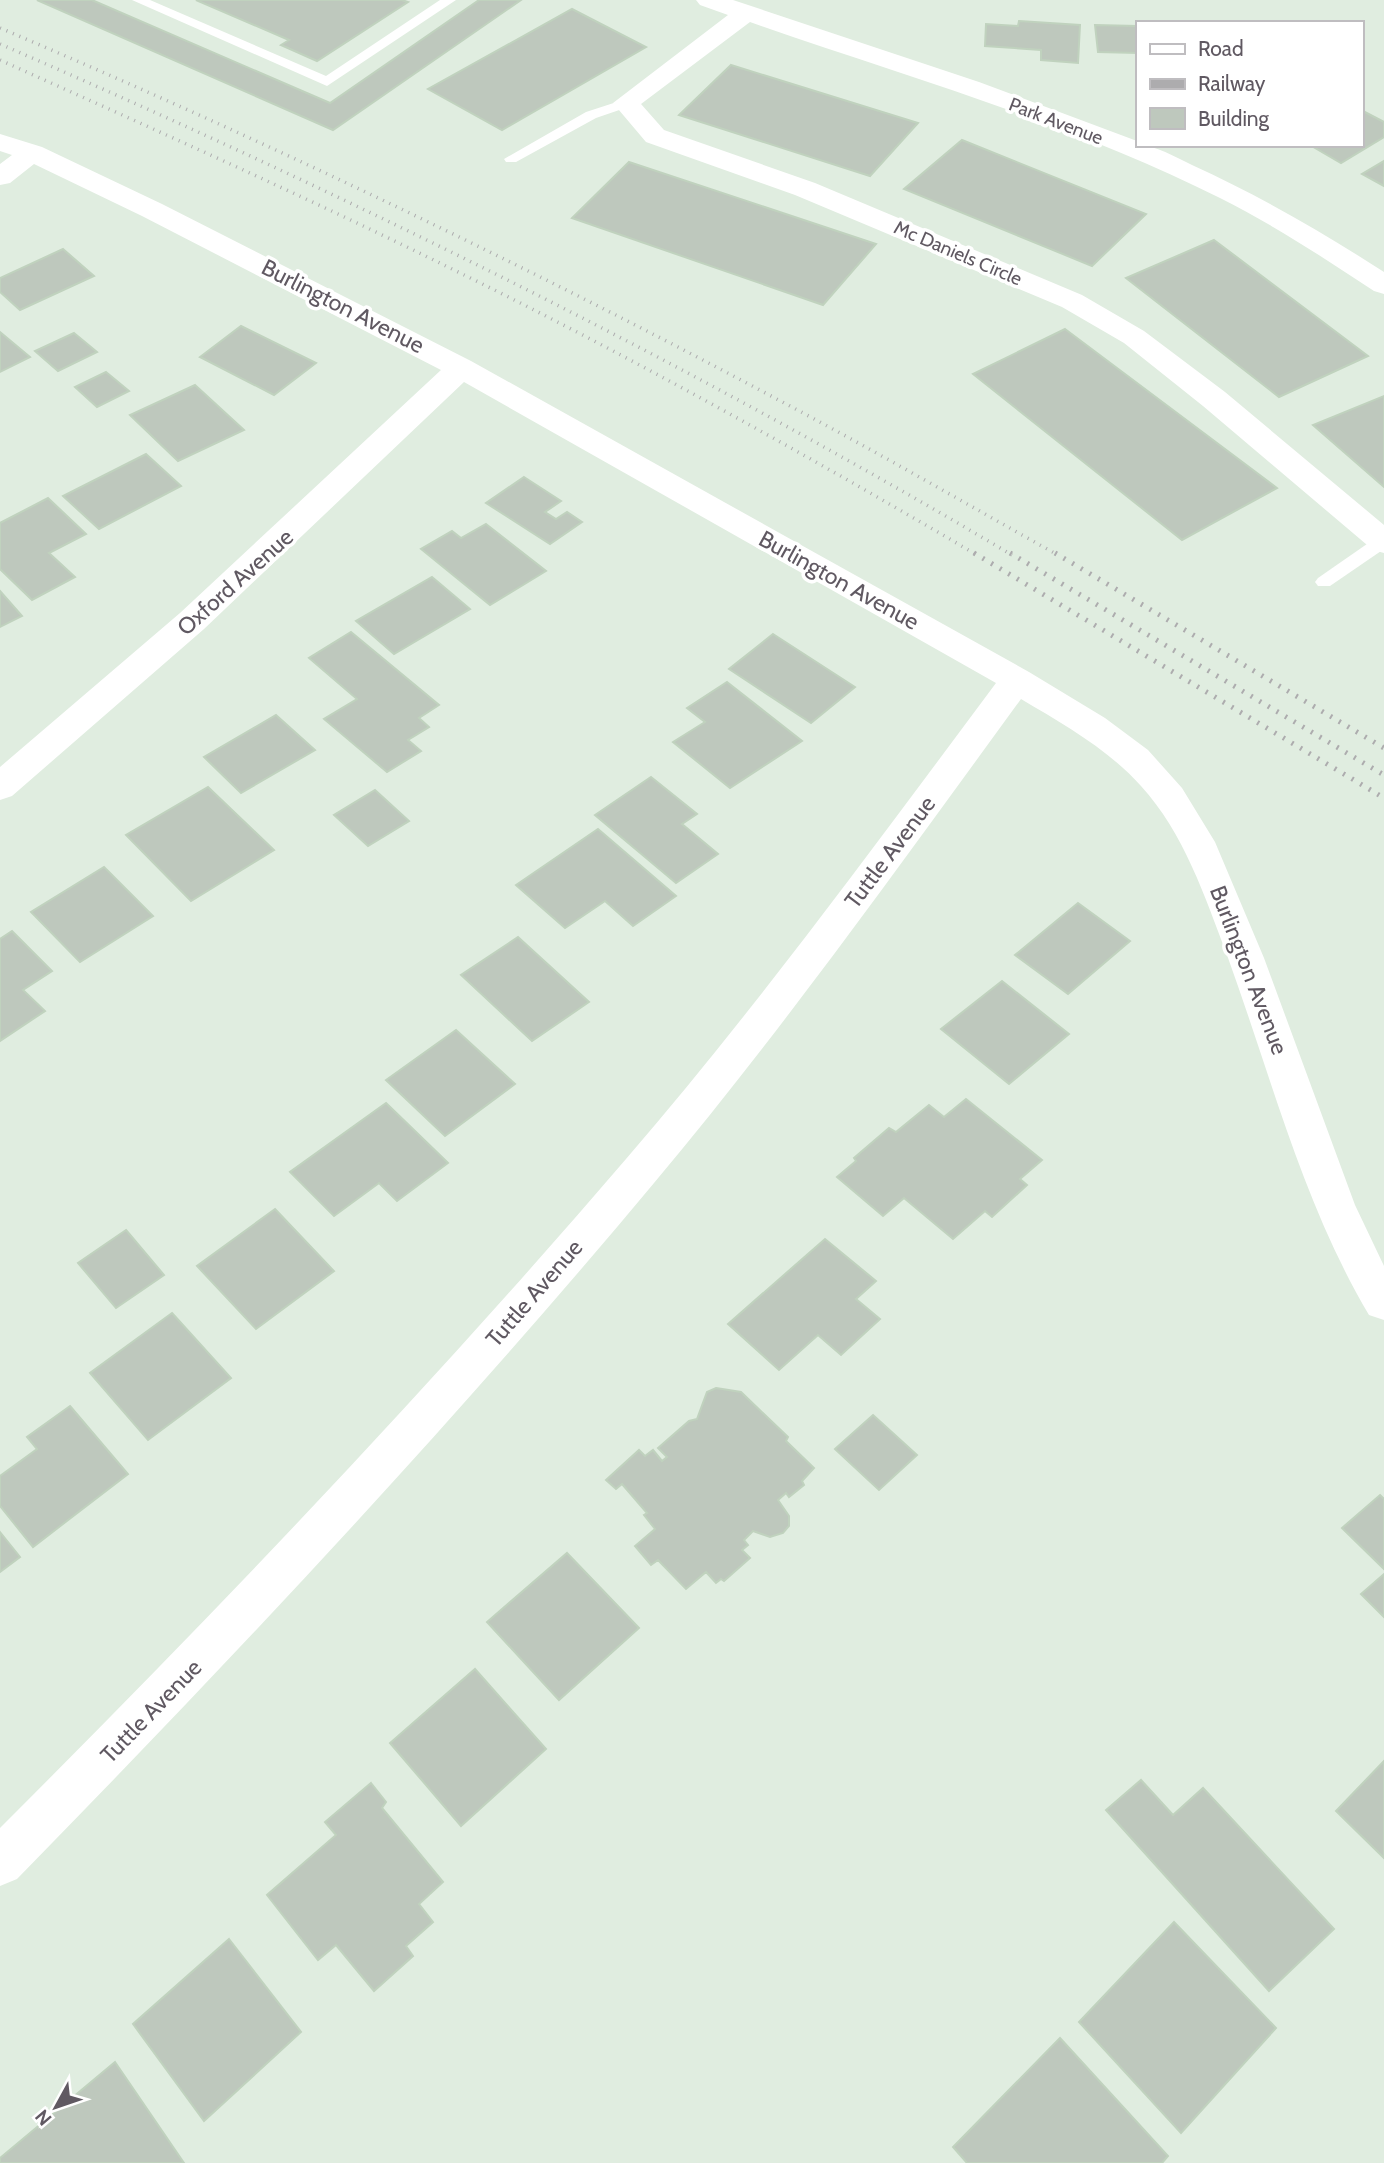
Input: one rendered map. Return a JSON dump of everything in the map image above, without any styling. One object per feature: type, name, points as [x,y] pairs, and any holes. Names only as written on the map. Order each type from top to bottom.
[{"type":"street","name":"Park Avenue","points":[[709,0],[1011,104],[1209,182],[1312,235],[1384,285]]},
{"type":"street","points":[[625,103],[746,13]]},
{"type":"street","name":"Mc Daniels Circle","points":[[625,103],[655,136],[806,188],[1083,307],[1134,337],[1214,398],[1383,542]]},
{"type":"street","name":"Burlington Avenue","points":[[0,142],[32,153],[243,255],[461,368],[1017,680],[1090,725],[1137,760],[1166,792],[1188,825],[1237,933],[1322,1176],[1345,1230],[1384,1301]]},
{"type":"street","points":[[0,177],[32,153]]},
{"type":"street","name":"Oxford Avenue","points":[[0,787],[192,621],[461,368]]},
{"type":"street","name":"Tuttle Avenue","points":[[0,1862],[195,1665],[419,1425],[642,1169],[822,943],[1017,680]]},
{"type":"lane","points":[[138,0],[327,82],[449,0]]},
{"type":"lane","points":[[511,159],[592,115],[625,103]]},
{"type":"lane","points":[[1324,582],[1383,542]]},
{"type":"building","points":[[37,0],[92,0],[330,103],[479,0],[521,0],[333,130]]},
{"type":"building","points":[[196,0],[408,2],[317,61],[281,45],[289,40]]},
{"type":"building","points":[[572,9],[646,47],[502,130],[428,89]]},
{"type":"building","points":[[1019,21],[1080,25],[1078,63],[1041,60],[1041,50],[985,46],[986,24],[1018,26]]},
{"type":"building","points":[[1095,25],[1136,26],[1136,53],[1098,52]]},
{"type":"building","points":[[731,65],[918,123],[870,176],[679,115]]},
{"type":"building","points":[[1363,111],[1384,122],[1384,137],[1341,163],[1313,147],[1363,147]]},
{"type":"building","points":[[962,140],[1146,214],[1092,266],[904,189]]},
{"type":"building","points":[[1384,161],[1384,186],[1362,174]]},
{"type":"building","points":[[629,162],[876,244],[823,305],[572,218]]},
{"type":"building","points":[[1214,240],[1368,356],[1279,397],[1126,278]]},
{"type":"building","points":[[63,249],[94,276],[20,310],[0,292],[0,278]]},
{"type":"building","points":[[241,326],[316,363],[274,395],[200,357]]},
{"type":"building","points":[[1065,329],[1277,488],[1182,540],[973,374]]},
{"type":"building","points":[[0,332],[30,357],[0,372]]},
{"type":"building","points":[[74,333],[97,352],[58,371],[35,351]]},
{"type":"building","points":[[106,372],[129,391],[97,407],[75,387]]},
{"type":"building","points":[[195,385],[244,430],[178,461],[130,415]]},
{"type":"building","points":[[1384,396],[1384,487],[1313,425]]},
{"type":"building","points":[[146,454],[181,486],[99,529],[63,496]]},
{"type":"building","points":[[524,477],[561,501],[545,512],[556,519],[567,512],[582,522],[550,544],[486,503]]},
{"type":"building","points":[[48,498],[86,534],[49,553],[75,577],[32,600],[0,569],[0,523]]},
{"type":"building","points":[[486,524],[546,571],[490,605],[421,549],[452,531],[461,538]]},
{"type":"building","points":[[432,577],[470,609],[394,654],[356,621]]},
{"type":"building","points":[[0,591],[22,616],[0,627]]},
{"type":"building","points":[[351,632],[439,705],[419,718],[429,727],[408,740],[421,751],[387,772],[324,719],[357,699],[309,658]]},
{"type":"building","points":[[773,634],[855,687],[811,723],[729,669]]},
{"type":"building","points":[[727,682],[802,741],[730,788],[673,742],[705,722],[687,708]]},
{"type":"building","points":[[276,715],[315,750],[241,793],[204,757]]},
{"type":"building","points":[[651,777],[697,814],[682,824],[718,854],[676,883],[595,815]]},
{"type":"building","points":[[208,787],[274,850],[191,901],[126,835]]},
{"type":"building","points":[[375,790],[409,821],[368,846],[334,815]]},
{"type":"building","points":[[598,829],[676,896],[633,926],[605,901],[565,928],[516,885]]},
{"type":"building","points":[[104,867],[153,916],[80,962],[31,912]]},
{"type":"building","points":[[1078,903],[1130,941],[1068,994],[1015,955]]},
{"type":"building","points":[[12,931],[52,971],[23,990],[45,1011],[0,1041],[0,939]]},
{"type":"building","points":[[518,937],[589,1002],[532,1041],[461,975]]},
{"type":"building","points":[[1002,981],[1069,1034],[1009,1084],[941,1029]]},
{"type":"building","points":[[456,1030],[515,1084],[445,1136],[386,1080]]},
{"type":"building","points":[[966,1099],[1042,1160],[1020,1179],[1027,1185],[992,1217],[985,1211],[953,1239],[904,1198],[883,1216],[837,1177],[856,1161],[854,1158],[889,1128],[896,1132],[929,1105],[944,1117]]},
{"type":"building","points":[[386,1103],[448,1163],[397,1201],[379,1183],[334,1216],[290,1172]]},
{"type":"building","points":[[275,1209],[334,1271],[256,1329],[197,1266]]},
{"type":"building","points":[[126,1230],[164,1275],[116,1308],[78,1263]]},
{"type":"building","points":[[825,1239],[876,1281],[856,1299],[880,1319],[841,1355],[818,1335],[779,1370],[728,1324]]},
{"type":"building","points":[[172,1313],[231,1378],[148,1440],[90,1373]]},
{"type":"building","points":[[716,1388],[741,1392],[788,1437],[786,1441],[814,1468],[802,1481],[804,1485],[789,1497],[786,1493],[778,1500],[789,1516],[789,1526],[783,1533],[770,1537],[753,1531],[744,1540],[748,1545],[742,1550],[750,1558],[724,1581],[721,1579],[716,1583],[706,1572],[686,1589],[658,1560],[651,1565],[635,1546],[655,1529],[644,1515],[647,1513],[622,1484],[616,1489],[606,1480],[639,1450],[645,1456],[653,1450],[662,1461],[667,1457],[658,1448],[689,1421],[697,1419],[707,1392]]},
{"type":"building","points":[[70,1406],[128,1474],[33,1547],[0,1506],[0,1476],[37,1449],[27,1437]]},
{"type":"building","points":[[873,1415],[917,1455],[879,1490],[835,1449]]},
{"type":"building","points":[[1380,1495],[1384,1499],[1384,1569],[1342,1528]]},
{"type":"building","points":[[0,1532],[20,1557],[0,1572]]},
{"type":"building","points":[[567,1553],[639,1628],[559,1700],[487,1622]]},
{"type":"building","points":[[1384,1574],[1384,1617],[1361,1594]]},
{"type":"building","points":[[475,1669],[546,1749],[461,1826],[390,1743]]},
{"type":"building","points":[[1384,1761],[1384,1858],[1336,1811]]},
{"type":"building","points":[[1141,1780],[1173,1815],[1203,1788],[1334,1929],[1269,1991],[1106,1810]]},
{"type":"building","points":[[371,1783],[386,1802],[382,1808],[443,1882],[419,1904],[433,1922],[406,1946],[413,1956],[374,1991],[336,1945],[318,1960],[267,1895],[336,1835],[325,1822]]},
{"type":"building","points":[[1174,1922],[1276,2028],[1181,2133],[1079,2022]]},
{"type":"building","points":[[229,1939],[301,2032],[204,2121],[133,2024]]},
{"type":"building","points":[[1060,2038],[1168,2156],[1162,2163],[967,2163],[953,2147]]},
{"type":"building","points":[[115,2062],[184,2163],[0,2163],[0,2158]]},
{"type":"railway","points":[[0,28],[200,115],[497,255],[788,405],[1058,555]]},
{"type":"railway","points":[[0,44],[259,160],[514,283],[766,415],[1012,555]]},
{"type":"railway","points":[[0,60],[282,188],[517,301],[716,407],[977,555]]},
{"type":"railway","points":[[974,553],[1384,798]]},
{"type":"railway","points":[[1010,553],[1384,775]]},
{"type":"railway","points":[[1055,553],[1384,748]]}]
